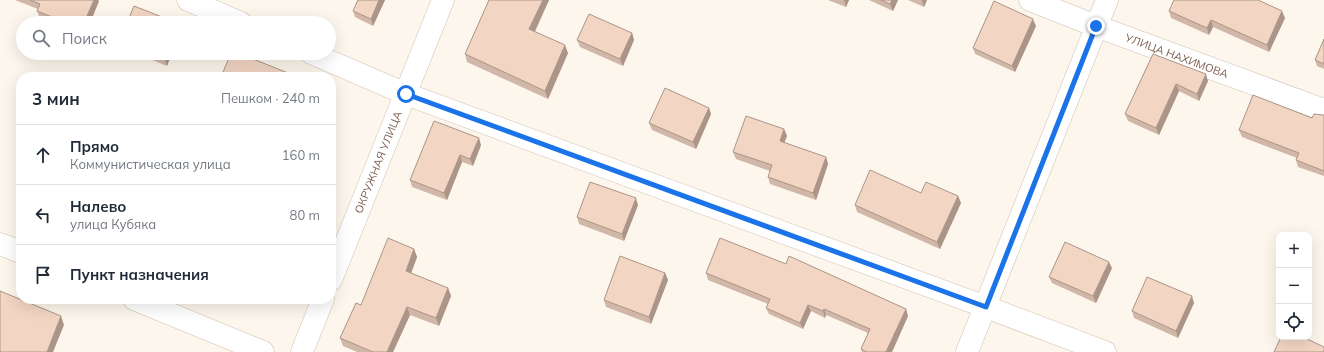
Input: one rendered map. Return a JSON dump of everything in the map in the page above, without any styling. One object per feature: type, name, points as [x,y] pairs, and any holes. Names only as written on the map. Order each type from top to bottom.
[{"type":"street","points":[[188,0],[225,16]]},
{"type":"street","name":"ОКРУЖНАЯ УЛИЦА","points":[[336,268],[444,0]]},
{"type":"street","name":"УЛИЦА НАХИМОВА","points":[[1030,0],[1096,26],[1324,110]]},
{"type":"street","points":[[967,352],[1107,0]]},
{"type":"street","points":[[327,60],[406,94],[1105,352]]},
{"type":"street","points":[[0,244],[16,250]]},
{"type":"street","points":[[146,304],[262,352]]},
{"type":"street","points":[[302,352],[322,304]]},
{"type":"building","points":[[30,0],[94,0],[87,16],[50,16],[37,11],[40,4]]},
{"type":"building","points":[[358,0],[379,0],[371,19],[353,11]]},
{"type":"building","points":[[489,0],[543,0],[529,29],[565,45],[545,91],[465,54]]},
{"type":"building","points":[[881,0],[892,0],[890,4]]},
{"type":"building","points":[[1174,0],[1258,0],[1282,11],[1267,45],[1211,20],[1207,28],[1169,11]]},
{"type":"building","points":[[994,1],[1033,19],[1012,66],[973,48]]},
{"type":"building","points":[[134,6],[159,16],[130,16]]},
{"type":"building","points":[[589,14],[632,33],[620,59],[577,40]]},
{"type":"building","points":[[1324,39],[1324,64],[1315,60]]},
{"type":"building","points":[[1153,54],[1206,74],[1197,94],[1176,84],[1156,128],[1125,114]]},
{"type":"building","points":[[228,60],[256,60],[286,72],[223,72]]},
{"type":"building","points":[[665,88],[709,108],[693,142],[649,123]]},
{"type":"building","points":[[1253,95],[1312,118],[1314,114],[1324,115],[1324,171],[1296,160],[1299,153],[1239,130]]},
{"type":"building","points":[[746,116],[784,129],[780,141],[826,157],[813,193],[768,177],[772,165],[733,152]]},
{"type":"building","points":[[434,121],[479,138],[470,159],[460,155],[444,193],[410,180]]},
{"type":"building","points":[[870,170],[921,193],[926,182],[958,196],[937,242],[855,205]]},
{"type":"building","points":[[590,182],[636,198],[622,234],[577,217]]},
{"type":"building","points":[[388,238],[414,249],[406,271],[448,288],[436,318],[407,307],[387,352],[373,352],[340,338],[356,303],[361,305]]},
{"type":"building","points":[[720,238],[786,264],[789,256],[906,309],[886,352],[867,352],[861,349],[870,329],[824,309],[823,311],[808,305],[800,323],[766,308],[770,299],[706,273]]},
{"type":"building","points":[[1065,242],[1109,262],[1093,296],[1049,277]]},
{"type":"building","points":[[620,256],[665,273],[649,317],[604,300]]},
{"type":"building","points":[[1147,277],[1192,296],[1176,331],[1132,311]]},
{"type":"building","points":[[0,291],[16,298],[16,304],[32,304],[61,316],[47,352],[0,352]]},
{"type":"building","points":[[1280,340],[1309,340],[1324,347],[1324,352],[1274,352]]},
{"type":"route","points":[[406,94],[986,307],[1096,26]]}]
